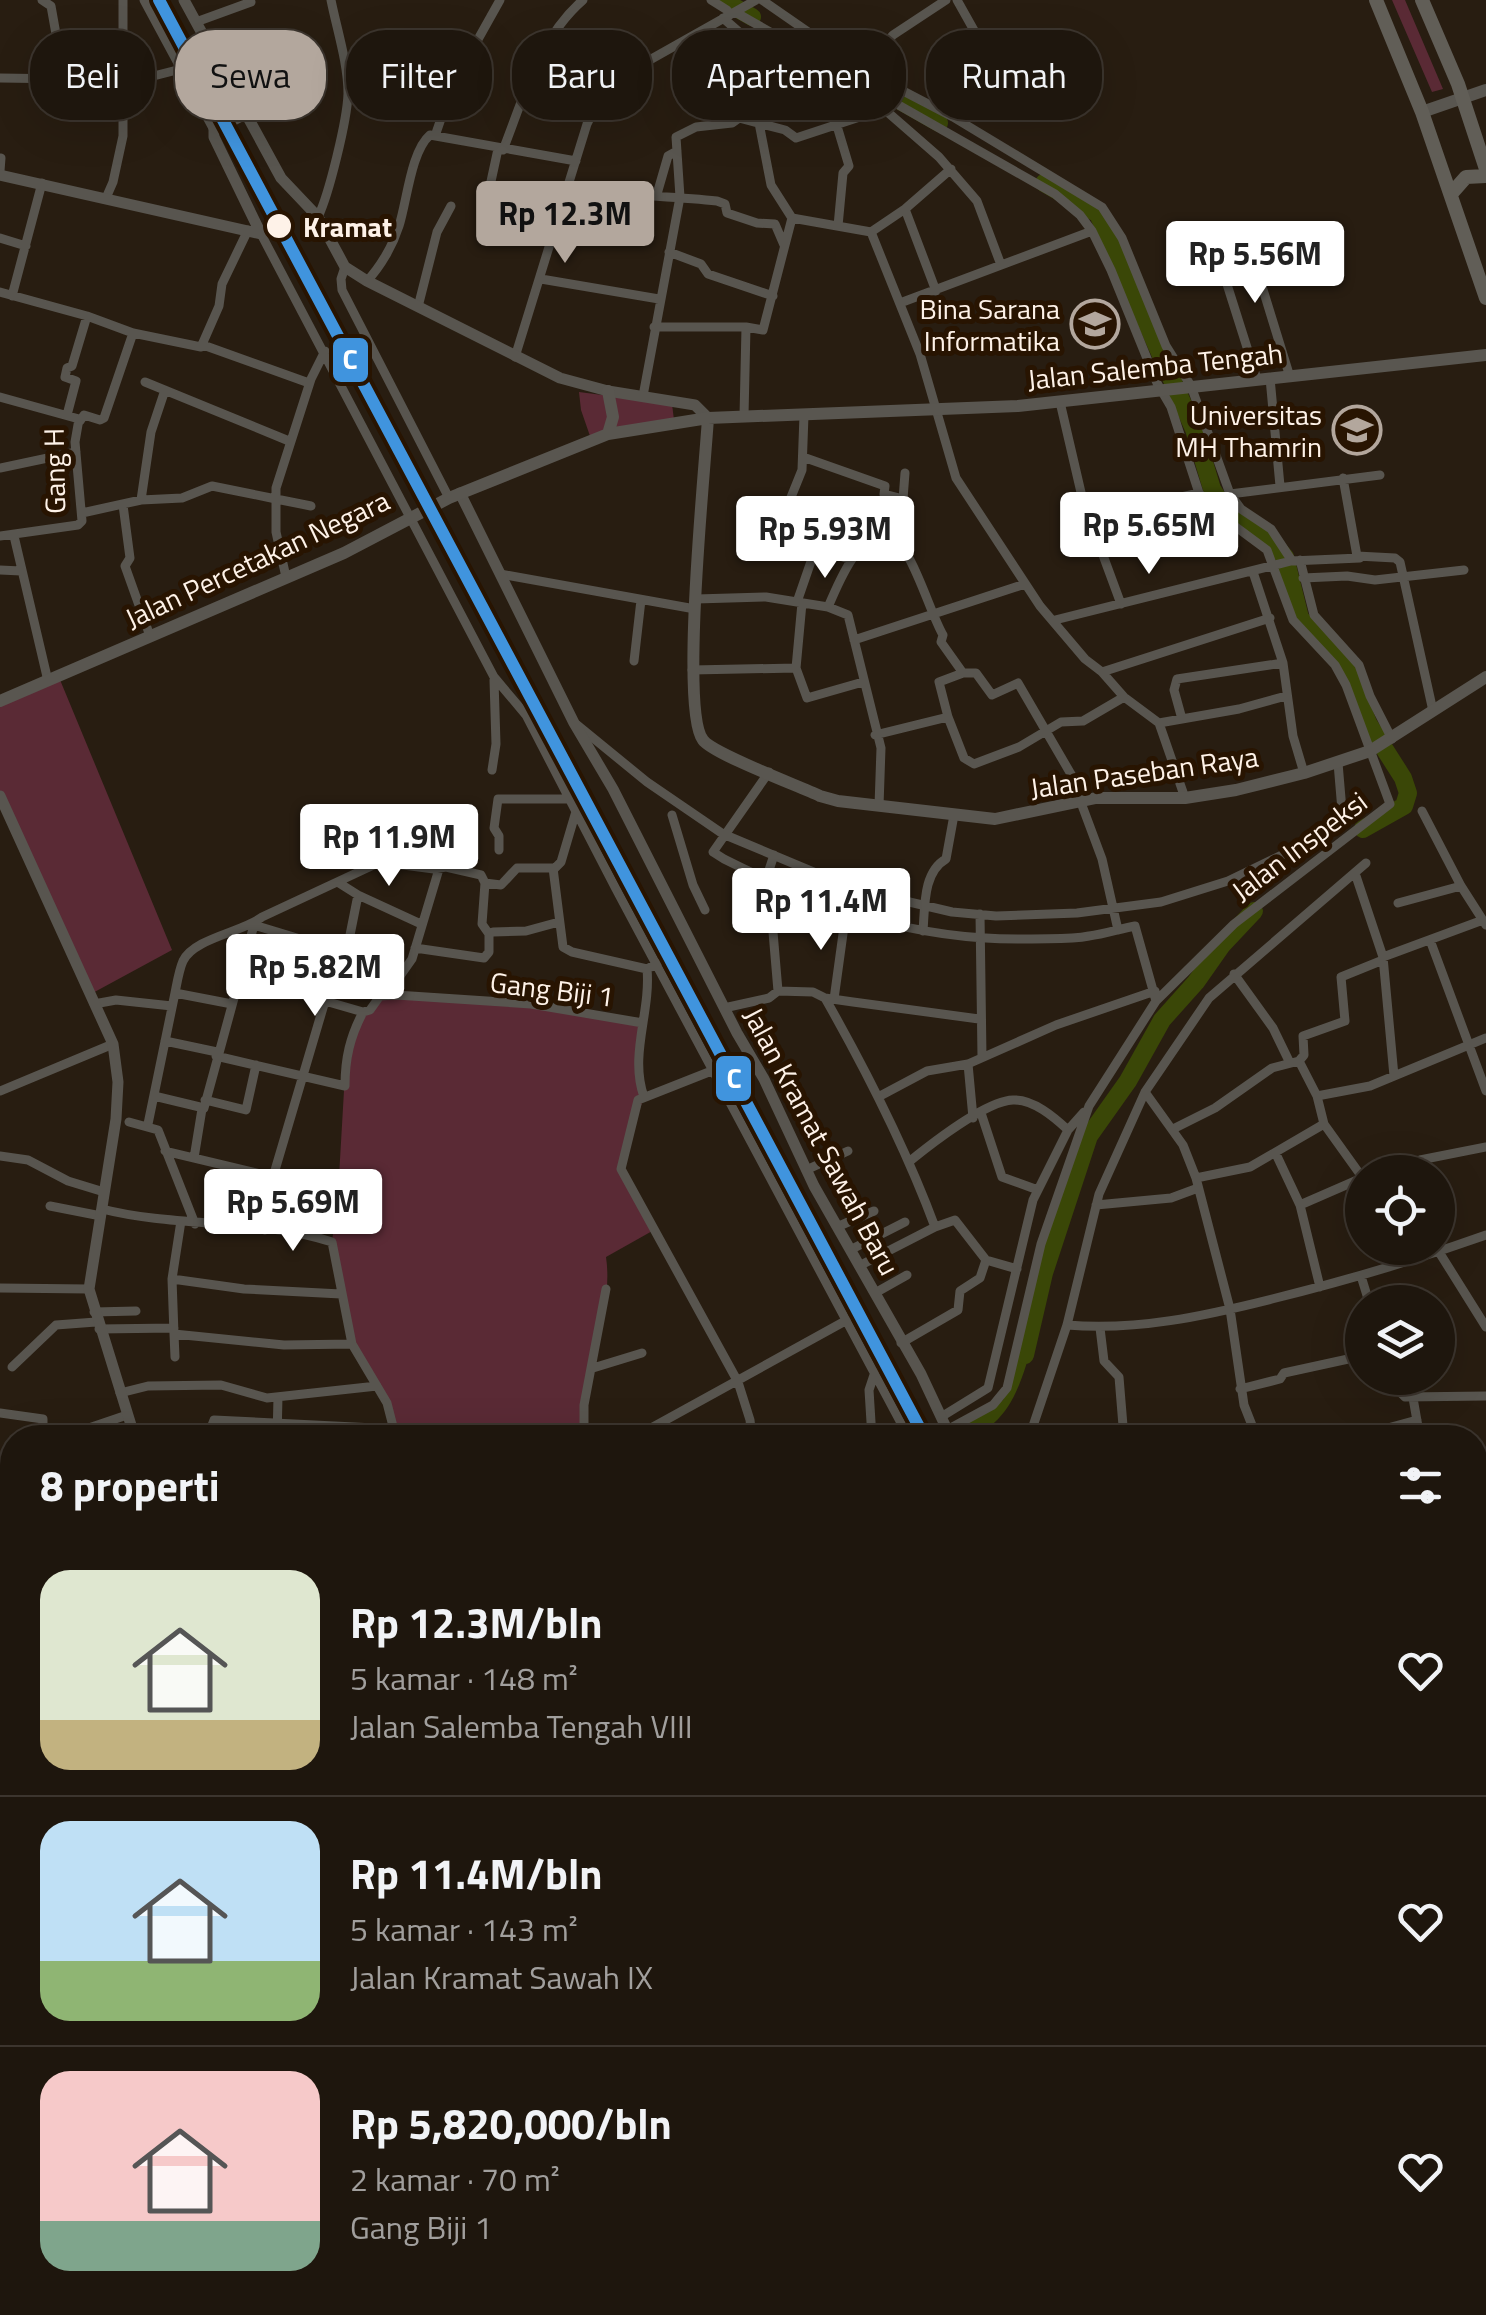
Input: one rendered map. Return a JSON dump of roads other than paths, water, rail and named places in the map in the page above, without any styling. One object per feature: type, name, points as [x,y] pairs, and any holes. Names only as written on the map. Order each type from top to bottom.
[{"type":"main road","points":[[1376,0],[1422,112],[1486,298]]},
{"type":"main road","points":[[1422,0],[1463,97],[1486,168]]},
{"type":"main road","points":[[1422,112],[1486,90]]},
{"type":"main road","points":[[1451,194],[1466,177],[1486,176]]},
{"type":"main road","name":"Jalan Salemba Tengah","points":[[708,418],[1060,402],[1486,355]]},
{"type":"main road","points":[[608,391],[614,416],[608,434]]},
{"type":"main road","name":"Jalan Percetakan Negara","points":[[0,701],[344,552],[454,496],[608,434],[708,418]]},
{"type":"main road","name":"Jalan Paseban Raya","points":[[708,418],[692,670],[698,730],[714,750],[838,802],[998,818],[1083,800],[1185,798],[1338,763],[1381,745],[1486,677]]},
{"type":"street","points":[[42,0],[51,6],[55,30]]},
{"type":"street","points":[[122,30],[123,0]]},
{"type":"street","points":[[144,0],[175,58]]},
{"type":"street","points":[[184,0],[200,30]]},
{"type":"street","points":[[318,218],[326,200],[348,95],[331,0]]},
{"type":"street","points":[[436,136],[453,84],[500,0]]},
{"type":"street","points":[[490,186],[500,150],[542,52],[556,28],[583,0]]},
{"type":"street","points":[[711,0],[759,30]]},
{"type":"street","points":[[900,30],[946,0]]},
{"type":"street","points":[[957,0],[974,30]]},
{"type":"street","points":[[515,357],[576,161],[596,106],[616,79],[754,1],[800,30]]},
{"type":"street","points":[[196,22],[251,2]]},
{"type":"street","points":[[732,14],[741,30]]},
{"type":"street","points":[[0,78],[30,78]]},
{"type":"street","name":"Jalan Inspeksi","points":[[906,93],[1102,206],[1122,238],[1166,346],[1189,386],[1230,494],[1242,509],[1271,529],[1304,578],[1314,615],[1359,665],[1381,745],[1390,806],[1234,924],[1155,996],[1089,1106],[1041,1244],[1006,1388],[994,1405],[955,1425]]},
{"type":"street","points":[[906,116],[1055,194],[1092,231],[1164,389],[1199,493],[1130,508],[1093,522]]},
{"type":"street","points":[[106,198],[113,182],[121,120]]},
{"type":"street","points":[[209,120],[262,234],[494,677],[526,714],[902,1425]]},
{"type":"street","points":[[214,130],[233,120]]},
{"type":"street","points":[[251,120],[280,178],[318,218],[345,266],[367,281],[560,378],[608,391],[695,405],[708,418]]},
{"type":"street","points":[[643,396],[680,197],[676,137],[696,127],[736,120]]},
{"type":"street","points":[[747,120],[785,130],[796,138],[852,120]]},
{"type":"street","points":[[901,120],[977,201],[1001,266]]},
{"type":"street","points":[[759,123],[771,185],[792,218],[871,232],[906,210],[950,169]]},
{"type":"street","points":[[837,126],[849,166],[842,174],[838,226]]},
{"type":"street","points":[[367,281],[378,270],[398,229],[424,138],[436,136],[576,161]]},
{"type":"street","points":[[656,194],[668,156],[677,150]]},
{"type":"street","points":[[2,158],[0,173],[262,234]]},
{"type":"street","points":[[12,296],[42,183]]},
{"type":"street","points":[[567,188],[626,196],[656,194],[717,200],[725,204],[728,212],[757,223],[775,224],[784,246]]},
{"type":"street","points":[[418,307],[437,232],[451,206]]},
{"type":"street","points":[[906,210],[936,291]]},
{"type":"street","points":[[654,328],[764,330],[792,218]]},
{"type":"street","points":[[203,345],[219,306],[222,284],[248,230]]},
{"type":"street","points":[[900,303],[1092,231]]},
{"type":"street","points":[[871,232],[937,410],[956,478],[1025,584],[1084,659],[1102,672],[1124,698],[1159,723],[1185,798]]},
{"type":"street","points":[[0,238],[26,246]]},
{"type":"street","points":[[1290,377],[1261,283],[1271,268],[1303,251]]},
{"type":"street","points":[[669,252],[701,264],[708,274],[773,296]]},
{"type":"street","points":[[1219,259],[1264,379],[1280,486]]},
{"type":"street","points":[[345,266],[342,290],[454,496]]},
{"type":"street","points":[[541,280],[659,299]]},
{"type":"street","points":[[0,292],[194,348],[203,345],[309,383]]},
{"type":"street","points":[[67,415],[76,381],[66,377],[67,368],[72,366],[88,316]]},
{"type":"street","points":[[744,416],[746,327]]},
{"type":"street","points":[[80,421],[84,415],[104,418],[133,332]]},
{"type":"street","points":[[286,578],[276,532],[277,475],[324,351]]},
{"type":"street","points":[[145,382],[290,440]]},
{"type":"street","points":[[141,500],[151,432],[165,390]]},
{"type":"street","name":"Gang H","points":[[0,397],[80,421],[76,452],[82,513],[78,525],[0,536]]},
{"type":"street","points":[[1060,402],[1083,502],[1121,604]]},
{"type":"street","points":[[804,415],[802,470],[777,532],[850,560]]},
{"type":"street","points":[[0,468],[76,452]]},
{"type":"street","points":[[803,457],[885,486],[884,494],[904,499]]},
{"type":"street","points":[[890,536],[904,499],[905,473]]},
{"type":"street","points":[[1230,494],[1380,475]]},
{"type":"street","points":[[1343,478],[1360,558]]},
{"type":"street","points":[[82,513],[141,500],[182,498],[212,486],[311,506]]},
{"type":"street","name":"Jalan Inspeksi","points":[[1199,493],[1216,513],[1262,544],[1275,564],[1293,620],[1334,665],[1381,745]]},
{"type":"street","name":"Jalan Kramat Sawah Baru","points":[[454,496],[500,574],[574,723],[614,789],[764,1079],[806,1170],[922,1374],[945,1425]]},
{"type":"street","points":[[123,504],[130,558],[125,566],[150,636]]},
{"type":"street","points":[[14,536],[48,681]]},
{"type":"street","points":[[828,606],[850,560],[874,539],[890,536],[901,543],[943,635],[941,643],[963,673]]},
{"type":"street","points":[[816,547],[800,603],[796,668],[808,699],[864,682]]},
{"type":"street","points":[[1055,620],[1294,560],[1396,558],[1433,711]]},
{"type":"street","points":[[0,570],[21,570]]},
{"type":"street","points":[[1304,578],[1402,579],[1464,570]]},
{"type":"street","points":[[1253,572],[1283,663],[1286,696],[1304,773]]},
{"type":"street","points":[[500,574],[641,600],[696,604],[758,596],[828,606],[848,615],[881,748],[879,806]]},
{"type":"street","points":[[854,640],[1025,584]]},
{"type":"street","points":[[634,661],[641,600]]},
{"type":"street","points":[[1102,672],[1270,618]]},
{"type":"street","points":[[1182,719],[1174,690],[1177,679],[1283,663]]},
{"type":"street","points":[[692,670],[796,668]]},
{"type":"street","points":[[1118,930],[1116,906],[1083,800],[1047,732],[1018,683],[992,694],[976,673],[940,681],[948,718],[964,758],[972,764],[1018,747],[1047,732],[1069,720],[1084,721],[1124,698]]},
{"type":"street","points":[[492,770],[496,744],[494,677]]},
{"type":"street","points":[[1159,723],[1286,696]]},
{"type":"street","points":[[875,735],[948,718]]},
{"type":"street","points":[[574,723],[647,782],[723,834],[854,889],[924,906],[980,914],[1077,913],[1161,902],[1228,881],[1340,828],[1344,822],[1338,763]]},
{"type":"street","points":[[769,772],[713,852],[766,880],[846,912],[922,931],[979,938],[1088,937],[1135,926],[1155,996],[1056,1025],[968,1064],[927,1071],[880,1096]]},
{"type":"street","points":[[665,793],[705,910]]},
{"type":"street","points":[[0,796],[113,1044],[118,1082],[89,1290],[131,1425]]},
{"type":"street","points":[[499,850],[499,836],[494,828],[498,799],[574,803]]},
{"type":"street","points":[[485,883],[501,884],[517,868],[554,869],[561,862],[574,803]]},
{"type":"street","points":[[672,815],[684,808]]},
{"type":"street","points":[[1173,1129],[1215,1108],[1254,1078],[1304,1055],[1302,1036],[1345,1021],[1341,976],[1430,940],[1485,923],[1422,811]]},
{"type":"street","points":[[922,931],[927,886],[935,866],[946,858],[954,815]]},
{"type":"street","points":[[774,855],[766,880],[778,991]]},
{"type":"street","points":[[148,1124],[175,993],[190,951],[380,862],[439,870],[446,867],[481,875],[485,883],[482,924],[489,934],[489,952],[484,958],[415,948]]},
{"type":"street","points":[[1034,1425],[1067,1325],[1096,1205],[1145,1092],[1208,998],[1366,862]]},
{"type":"street","points":[[554,869],[563,946],[570,952],[647,969],[658,963]]},
{"type":"street","points":[[240,974],[325,1002],[363,1012],[370,1010],[380,996],[396,995],[400,976],[412,959],[439,870]]},
{"type":"street","points":[[1355,873],[1383,959],[1394,1076]]},
{"type":"street","points":[[739,895],[766,880]]},
{"type":"street","points":[[339,882],[421,924]]},
{"type":"street","points":[[1398,903],[1461,886]]},
{"type":"street","points":[[265,1230],[273,1177],[325,1002],[350,935],[358,895]]},
{"type":"street","points":[[846,912],[830,998],[910,1161],[935,1226]]},
{"type":"street","points":[[980,914],[982,1057]]},
{"type":"street","points":[[489,934],[547,927],[558,922]]},
{"type":"street","points":[[254,924],[344,952],[400,976]]},
{"type":"street","points":[[194,1158],[204,1104],[254,924]]},
{"type":"street","points":[[1430,940],[1486,1090]]},
{"type":"street","points":[[644,1096],[638,1070],[647,969]]},
{"type":"street","points":[[1234,974],[1316,1096],[1324,1124],[1346,1155]]},
{"type":"street","points":[[724,1008],[769,998],[778,991],[813,992],[830,998],[979,1018]]},
{"type":"street","points":[[175,993],[232,1004]]},
{"type":"street","name":"Gang Biji 1","points":[[396,995],[531,1004],[644,1024]]},
{"type":"street","points":[[94,1004],[116,1000],[172,1006]]},
{"type":"street","points":[[165,1041],[344,1086],[346,1056],[363,1012]]},
{"type":"street","points":[[1316,1096],[1370,1086],[1486,1038]]},
{"type":"street","points":[[0,1092],[113,1044]]},
{"type":"street","points":[[968,1064],[977,1115],[1002,1177],[1038,1190]]},
{"type":"street","points":[[154,1096],[246,1110],[256,1065]]},
{"type":"street","points":[[714,1070],[644,1096],[636,1105],[621,1164],[623,1175],[738,1382],[749,1425]]},
{"type":"street","points":[[1145,1092],[1183,1144],[1197,1183],[1230,1309],[1240,1389],[1253,1425]]},
{"type":"street","points":[[910,1161],[948,1131],[1012,1100],[1051,1114],[1068,1130]]},
{"type":"street","points":[[951,1425],[988,1388],[1038,1190],[1068,1130],[1089,1106]]},
{"type":"street","points":[[128,1122],[148,1124],[158,1130],[195,1224]]},
{"type":"street","points":[[1096,1205],[1171,1198],[1197,1183],[1250,1167],[1324,1124]]},
{"type":"street","points":[[1445,1155],[1486,1147]]},
{"type":"street","points":[[165,1151],[273,1177],[333,1186]]},
{"type":"street","points":[[806,1170],[848,1151]]},
{"type":"street","points":[[1276,1154],[1300,1205],[1320,1287]]},
{"type":"street","points":[[0,1156],[28,1160],[68,1181],[104,1192]]},
{"type":"street","points":[[1300,1205],[1345,1185]]},
{"type":"street","points":[[50,1206],[265,1230],[332,1242],[352,1344],[377,1386],[392,1425]]},
{"type":"street","points":[[839,1226],[874,1211]]},
{"type":"street","points":[[859,1266],[952,1219],[986,1260],[1017,1269]]},
{"type":"street","points":[[175,1357],[172,1279],[181,1221]]},
{"type":"street","points":[[850,1250],[905,1222]]},
{"type":"street","points":[[1455,1245],[1486,1235]]},
{"type":"street","points":[[901,1342],[958,1310],[960,1291],[980,1278],[986,1260]]},
{"type":"street","points":[[1067,1325],[1144,1326],[1320,1287],[1393,1265]]},
{"type":"street","points":[[1441,1265],[1486,1327]]},
{"type":"street","points":[[875,1293],[907,1275]]},
{"type":"street","points":[[1361,1276],[1364,1285]]},
{"type":"street","points":[[172,1279],[244,1289],[342,1294]]},
{"type":"street","points":[[0,1288],[89,1290]]},
{"type":"street","points":[[584,1425],[584,1405],[606,1289]]},
{"type":"street","points":[[12,1367],[56,1324],[96,1321],[136,1311]]},
{"type":"street","points":[[657,1425],[847,1320]]},
{"type":"street","points":[[96,1321],[284,1345],[352,1344]]},
{"type":"street","points":[[1100,1328],[1104,1361],[1120,1377],[1123,1425]]},
{"type":"street","points":[[593,1368],[642,1354]]},
{"type":"street","points":[[1240,1389],[1280,1379],[1284,1373],[1345,1360]]},
{"type":"street","points":[[871,1425],[869,1390],[875,1372]]},
{"type":"street","points":[[120,1393],[148,1386],[221,1384],[256,1396],[278,1397],[377,1386]]},
{"type":"street","points":[[1403,1395],[1486,1396]]},
{"type":"street","points":[[278,1397],[278,1425]]},
{"type":"street","points":[[1413,1398],[1418,1425]]},
{"type":"street","points":[[0,1413],[43,1419],[43,1425]]},
{"type":"street","points":[[98,1425],[127,1415]]},
{"type":"street","points":[[212,1425],[214,1420],[267,1425]]},
{"type":"street","points":[[1399,1425],[1417,1420]]},
{"type":"waterway","points":[[722,0],[752,17]]},
{"type":"waterway","points":[[906,104],[939,123]]},
{"type":"waterway","points":[[1044,183],[1098,214],[1194,429],[1212,489],[1225,510],[1269,539],[1285,557],[1300,618],[1347,668],[1368,723],[1403,778],[1408,793],[1404,806],[1363,829]]},
{"type":"waterway","points":[[1025,1355],[1044,1273],[1089,1136],[1128,1081],[1162,1020],[1254,911]]},
{"type":"place","name":"Kramat","points":[[279,226]]},
{"type":"place","name":"Bina Sarana Informatika","points":[[1095,324]]},
{"type":"place","name":"Universitas MH Thamrin","points":[[1357,430]]}]
